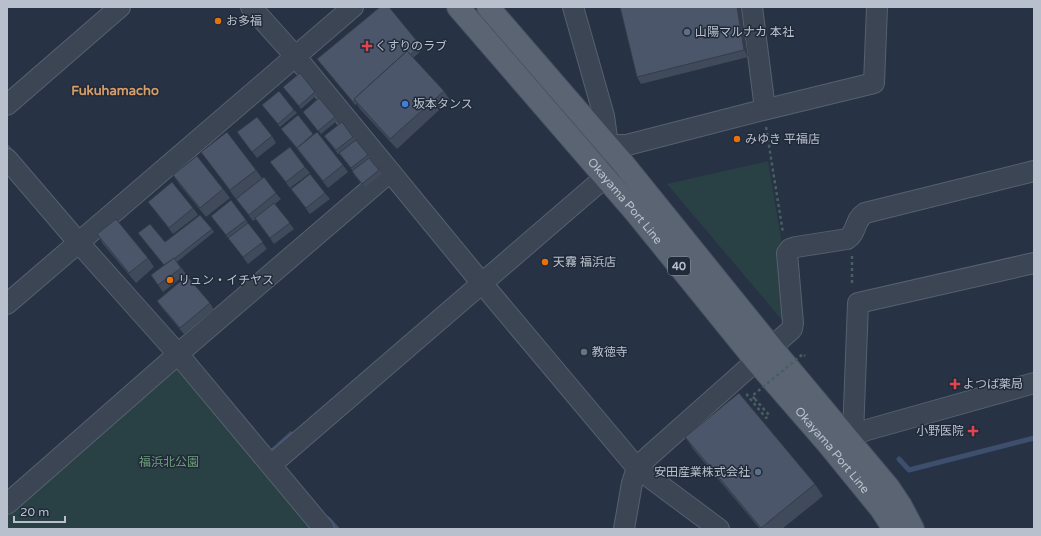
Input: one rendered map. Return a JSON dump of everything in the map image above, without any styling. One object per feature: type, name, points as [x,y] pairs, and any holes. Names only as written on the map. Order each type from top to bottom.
[{"type":"main road","name":"Okayama Port Line","points":[[458,7],[604,178],[764,355],[889,488],[901,506],[913,529]]},
{"type":"main road","name":"Okayama Port Line","points":[[488,7],[608,144],[764,355]]},
{"type":"main road","name":"Okayama Port Line","points":[[843,439],[881,509],[894,529]]},
{"type":"street","points":[[7,105],[120,7]]},
{"type":"street","points":[[251,7],[299,54],[390,172],[637,468],[719,529]]},
{"type":"street","points":[[7,304],[352,7]]},
{"type":"street","points":[[574,7],[604,116],[608,144],[627,145],[874,83],[877,7]]},
{"type":"street","points":[[752,7],[764,110]]},
{"type":"street","points":[[7,159],[79,243],[181,352],[275,461],[324,529]]},
{"type":"street","points":[[275,461],[478,279],[622,162]]},
{"type":"street","points":[[624,529],[632,483],[637,468],[792,330],[793,323],[787,253],[790,249],[843,240],[851,236],[860,216],[866,213],[1034,171]]},
{"type":"street","points":[[7,504],[390,172]]},
{"type":"street","points":[[1034,263],[858,303],[843,439],[867,430],[1034,383]]},
{"type":"path","points":[[764,110],[787,253]]},
{"type":"path","points":[[851,236],[852,300],[858,303]]},
{"type":"path","points":[[749,398],[766,418],[769,415],[752,396],[803,354],[805,356]]},
{"type":"green space","points":[[768,161],[782,244],[778,246],[787,315],[782,320],[667,184]]},
{"type":"green space","name":"福浜北公園","points":[[177,365],[314,529],[7,529],[7,514]]},
{"type":"building","points":[[380,7],[389,7],[421,46],[410,55],[407,51],[354,99],[355,100],[353,102],[317,59]]},
{"type":"building","name":"山陽マルナカ 本社","points":[[620,7],[737,7],[744,50],[637,77]]},
{"type":"building","name":"坂本タンス","points":[[407,51],[444,91],[390,139],[354,99]]},
{"type":"building","points":[[300,73],[315,92],[299,106],[283,87]]},
{"type":"building","points":[[279,91],[294,110],[278,124],[262,105]]},
{"type":"building","points":[[319,98],[335,117],[318,131],[303,112]]},
{"type":"building","points":[[298,115],[313,134],[297,148],[281,129]]},
{"type":"building","points":[[257,117],[272,136],[252,152],[237,132]]},
{"type":"building","points":[[342,122],[353,137],[336,150],[324,136]]},
{"type":"building","points":[[227,132],[256,170],[230,190],[201,152]]},
{"type":"building","points":[[317,132],[343,165],[323,181],[297,148]]},
{"type":"building","points":[[356,140],[368,155],[351,168],[339,153]]},
{"type":"building","points":[[290,147],[305,167],[286,182],[270,162]]},
{"type":"building","points":[[197,156],[223,189],[200,208],[173,175]]},
{"type":"building","points":[[369,158],[379,170],[362,184],[352,171]]},
{"type":"building","points":[[310,174],[325,193],[306,208],[291,189]]},
{"type":"building","points":[[264,177],[276,193],[249,215],[236,199]]},
{"type":"building","points":[[172,182],[193,208],[169,228],[148,202]]},
{"type":"building","points":[[231,200],[246,220],[226,235],[211,216]]},
{"type":"building","points":[[274,203],[290,223],[270,238],[255,218]]},
{"type":"building","points":[[200,215],[212,229],[164,265],[138,233],[150,224],[165,242]]},
{"type":"building","points":[[116,219],[148,258],[129,273],[97,234]]},
{"type":"building","points":[[248,223],[263,242],[243,257],[228,238]]},
{"type":"building","points":[[174,258],[181,268],[158,285],[151,275]]},
{"type":"building","points":[[187,276],[210,303],[180,328],[157,301]]},
{"type":"building","name":"安田産業株式会社","points":[[739,393],[815,484],[761,528],[685,437]]},
{"type":"waterway","points":[[7,147],[14,155]]},
{"type":"waterway","points":[[271,452],[291,434]]},
{"type":"waterway","points":[[899,459],[909,470],[1034,438]]},
{"type":"waterway","points":[[328,519],[337,529]]},
{"type":"place","name":"お多福","points":[[218,21]]},
{"type":"place","name":"山陽マルナカ 本社","points":[[687,32]]},
{"type":"place","name":"くすりのラブ","points":[[367,46]]},
{"type":"place","name":"坂本タンス","points":[[405,104]]},
{"type":"place","name":"みゆき 平福店","points":[[737,139]]},
{"type":"place","name":"天霧 福浜店","points":[[545,262]]},
{"type":"place","name":"リュン・イチヤス","points":[[170,280]]},
{"type":"place","name":"教徳寺","points":[[584,352]]},
{"type":"place","name":"よつば薬局","points":[[955,384]]},
{"type":"place","name":"小野医院","points":[[973,431]]},
{"type":"place","name":"安田産業株式会社","points":[[758,472]]},
{"type":"district","name":"Fukuhamacho","points":[[115,90]]}]
